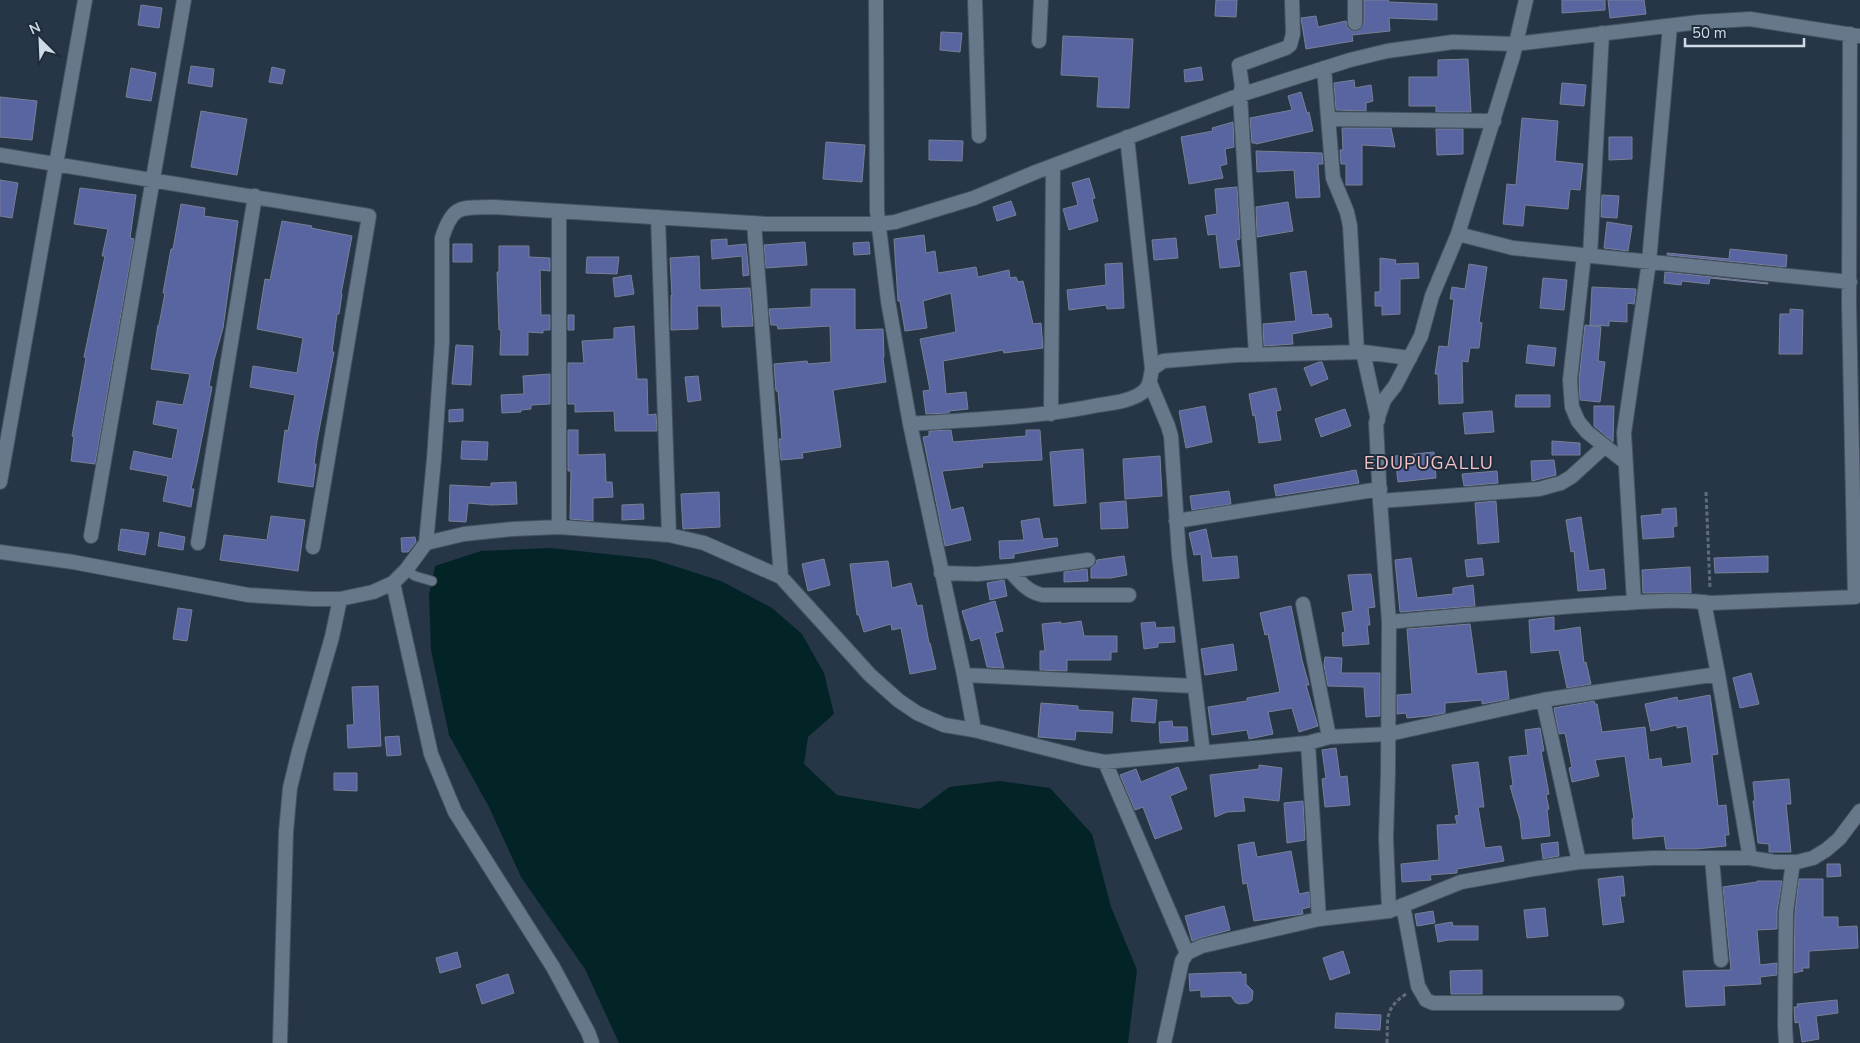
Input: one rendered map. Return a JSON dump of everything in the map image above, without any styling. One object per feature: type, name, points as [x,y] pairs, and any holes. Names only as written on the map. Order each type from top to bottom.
[{"type":"street","points":[[0,482],[85,0]]},
{"type":"street","points":[[91,536],[184,0]]},
{"type":"street","points":[[876,0],[877,201],[888,301],[910,424],[974,730]]},
{"type":"street","points":[[975,0],[979,136]]},
{"type":"street","points":[[1040,40],[1041,0]]},
{"type":"street","points":[[1256,355],[1239,65],[1286,48],[1290,44],[1293,34],[1292,0]]},
{"type":"street","points":[[1355,0],[1355,23]]},
{"type":"street","points":[[1378,420],[1384,400],[1395,386],[1421,336],[1432,296],[1458,234],[1494,122],[1526,0]]},
{"type":"street","points":[[0,552],[72,562],[248,594],[312,599],[340,599],[373,592],[393,584],[426,543],[442,343],[442,238],[452,213],[462,209],[494,207],[754,223],[879,224],[895,222],[974,198],[1241,90],[1387,51],[1432,44],[1480,42],[1515,44],[1670,26],[1750,20],[1855,35],[1848,154],[1855,265],[1850,282],[1855,304],[1857,596],[1707,603],[1634,602],[1390,622]]},
{"type":"street","points":[[1634,602],[1625,462],[1626,420],[1649,262],[1670,26]]},
{"type":"street","points":[[1602,34],[1587,256],[1570,380],[1570,396],[1578,421],[1586,432],[1625,462]]},
{"type":"street","points":[[1324,68],[1333,178],[1347,212],[1350,226],[1360,352],[1378,420],[1380,495],[1390,622],[1386,838],[1389,911]]},
{"type":"street","points":[[1329,119],[1494,122]]},
{"type":"street","points":[[910,424],[1051,414],[1122,401],[1145,391],[1150,383],[1152,369],[1127,137]]},
{"type":"street","points":[[0,156],[255,196],[368,216],[313,547]]},
{"type":"street","points":[[1051,414],[1053,166]]},
{"type":"street","points":[[198,543],[255,196]]},
{"type":"street","points":[[559,211],[559,527]]},
{"type":"street","points":[[658,217],[669,535]]},
{"type":"street","points":[[754,223],[781,577]]},
{"type":"street","points":[[1458,234],[1513,248],[1850,282]]},
{"type":"street","points":[[1152,369],[1163,361],[1256,355],[1360,352],[1410,358]]},
{"type":"street","points":[[1150,383],[1171,436],[1176,521],[1203,753]]},
{"type":"street","points":[[1176,521],[1380,495],[1539,489],[1561,484],[1605,446]]},
{"type":"street","points":[[426,543],[464,534],[559,527],[669,535],[704,543],[781,577],[870,675],[898,700],[918,712],[944,725],[974,730],[1048,750],[1105,762],[1308,742],[1329,737],[1388,734],[1544,700],[1718,674]]},
{"type":"street","points":[[941,573],[977,574],[1088,560]]},
{"type":"street","points":[[1010,571],[1033,593],[1042,595],[1129,595]]},
{"type":"street","points":[[393,584],[431,754],[444,789],[455,812],[553,968],[588,1032],[592,1043]]},
{"type":"street","points":[[280,1043],[286,832],[290,788],[332,637],[340,599]]},
{"type":"street","points":[[1707,603],[1750,858]]},
{"type":"street","points":[[1303,604],[1329,737]]},
{"type":"street","points":[[964,675],[1194,686]]},
{"type":"street","points":[[1544,700],[1579,862]]},
{"type":"street","points":[[1308,742],[1319,919]]},
{"type":"street","points":[[1105,762],[1187,953]]},
{"type":"street","points":[[1164,1043],[1182,961],[1187,953],[1202,946],[1319,919],[1389,911],[1461,882],[1579,862],[1652,858],[1750,858],[1775,862],[1793,862],[1813,858],[1839,839],[1860,811]]},
{"type":"street","points":[[1712,859],[1721,960]]},
{"type":"street","points":[[1786,1043],[1786,912],[1793,862]]},
{"type":"street","points":[[1403,905],[1418,986],[1426,1000],[1433,1003],[1617,1003]]},
{"type":"lane","points":[[406,570],[415,576],[432,581]]},
{"type":"path","points":[[1706,492],[1707,603]]},
{"type":"path","points":[[1387,1043],[1388,1015],[1392,1006],[1418,986]]},
{"type":"shaded area","points":[[551,548],[652,559],[721,581],[772,608],[802,634],[824,673],[834,714],[808,737],[804,764],[837,795],[920,809],[949,787],[1000,781],[1050,788],[1092,834],[1111,907],[1137,970],[1128,1043],[619,1043],[585,969],[521,877],[489,807],[449,735],[431,650],[429,595],[435,566],[481,551]]},
{"type":"building","points":[[1216,0],[1237,0],[1236,17],[1215,16]]},
{"type":"building","points":[[1364,0],[1437,4],[1437,20],[1389,18],[1390,31],[1352,35],[1353,41],[1306,49],[1301,18],[1316,16],[1318,27],[1346,21],[1347,27],[1350,30],[1359,31],[1364,23]]},
{"type":"building","points":[[1562,0],[1605,0],[1605,10],[1562,13]]},
{"type":"building","points":[[1608,0],[1644,0],[1646,14],[1610,18]]},
{"type":"building","points":[[141,5],[162,8],[159,28],[138,25]]},
{"type":"building","points":[[941,32],[962,33],[960,52],[940,50]]},
{"type":"building","points":[[1063,36],[1133,39],[1129,108],[1097,107],[1099,77],[1061,75]]},
{"type":"building","points":[[1468,59],[1471,112],[1436,112],[1436,106],[1409,106],[1409,77],[1438,77],[1438,60]]},
{"type":"building","points":[[191,66],[214,69],[212,87],[188,83]]},
{"type":"building","points":[[272,67],[285,70],[282,84],[269,82]]},
{"type":"building","points":[[1201,67],[1203,80],[1185,82],[1184,70]]},
{"type":"building","points":[[131,68],[156,73],[151,101],[126,97]]},
{"type":"building","points":[[1354,80],[1355,88],[1371,85],[1373,101],[1366,103],[1366,111],[1336,110],[1334,83]]},
{"type":"building","points":[[1562,83],[1586,85],[1584,106],[1560,104]]},
{"type":"building","points":[[1301,92],[1307,113],[1309,112],[1313,131],[1256,144],[1252,143],[1250,118],[1292,110],[1288,96]]},
{"type":"building","points":[[0,97],[37,101],[32,140],[0,137]]},
{"type":"building","points":[[201,111],[247,119],[237,175],[191,167]]},
{"type":"building","points":[[1522,118],[1558,121],[1555,161],[1583,164],[1580,190],[1570,189],[1568,209],[1525,205],[1523,226],[1503,224],[1507,184],[1516,185]]},
{"type":"building","points":[[1233,122],[1234,147],[1225,149],[1227,164],[1220,166],[1223,178],[1189,184],[1181,137],[1213,131],[1212,128]]},
{"type":"building","points":[[1342,128],[1391,128],[1395,147],[1362,145],[1362,185],[1346,185],[1346,164],[1341,164],[1340,150],[1343,150]]},
{"type":"building","points":[[1436,129],[1463,129],[1463,154],[1437,155]]},
{"type":"building","points":[[1609,137],[1632,137],[1632,159],[1609,160]]},
{"type":"building","points":[[929,140],[963,141],[962,161],[929,160]]},
{"type":"building","points":[[826,142],[865,145],[862,182],[823,179]]},
{"type":"building","points":[[1256,151],[1322,153],[1323,164],[1318,164],[1320,197],[1296,198],[1294,170],[1257,172]]},
{"type":"building","points":[[1089,178],[1095,198],[1092,199],[1098,221],[1069,230],[1063,209],[1078,205],[1072,183]]},
{"type":"building","points":[[0,180],[18,183],[12,218],[0,216]]},
{"type":"building","points":[[1237,187],[1240,239],[1236,240],[1240,266],[1220,268],[1216,234],[1208,235],[1205,216],[1217,214],[1215,189]]},
{"type":"building","points":[[80,188],[136,195],[130,238],[134,239],[95,464],[71,461],[74,437],[72,436],[86,358],[84,357],[105,256],[102,256],[108,229],[74,224]]},
{"type":"building","points":[[1602,195],[1619,196],[1617,218],[1601,217]]},
{"type":"building","points":[[1011,201],[1016,215],[997,221],[993,207]]},
{"type":"building","points":[[1288,202],[1293,231],[1257,237],[1256,207]]},
{"type":"building","points":[[181,204],[205,208],[204,216],[238,221],[223,328],[214,360],[209,386],[212,387],[191,489],[194,489],[191,507],[163,501],[168,476],[130,469],[134,451],[172,459],[178,429],[153,424],[157,401],[183,405],[190,374],[151,369],[171,249],[173,249]]},
{"type":"building","points":[[282,221],[352,236],[339,314],[337,314],[332,352],[334,352],[317,441],[313,487],[278,482],[285,430],[288,431],[295,395],[250,387],[253,366],[297,373],[303,338],[257,329],[265,279],[270,280]]},
{"type":"building","points":[[1607,222],[1632,226],[1628,251],[1604,248]]},
{"type":"building","points":[[924,235],[926,253],[935,251],[938,273],[976,267],[978,277],[1009,270],[1010,278],[1016,277],[1018,282],[1023,281],[1033,324],[1041,323],[1043,348],[1004,353],[1003,350],[943,361],[946,394],[966,392],[968,409],[949,411],[949,413],[926,414],[923,391],[930,390],[920,339],[956,332],[951,293],[923,301],[927,328],[905,331],[900,301],[898,301],[894,239]]},
{"type":"building","points":[[1176,238],[1178,258],[1154,260],[1152,240]]},
{"type":"building","points":[[727,239],[727,246],[746,244],[749,275],[743,276],[742,256],[712,259],[711,240]]},
{"type":"building","points":[[805,242],[807,265],[766,268],[764,245]]},
{"type":"building","points":[[869,242],[870,254],[854,255],[853,243]]},
{"type":"building","points":[[453,244],[472,244],[472,262],[453,262]]},
{"type":"building","points":[[499,246],[529,246],[529,257],[550,258],[550,271],[540,270],[541,315],[550,315],[550,330],[543,330],[543,333],[528,332],[528,355],[500,355],[501,330],[499,330],[497,272],[499,272]]},
{"type":"building","points":[[1730,249],[1787,255],[1786,267],[1667,255],[1667,253],[1729,259]]},
{"type":"building","points":[[699,256],[700,289],[750,288],[753,326],[722,327],[721,306],[697,306],[698,329],[671,330],[670,258]]},
{"type":"building","points":[[587,257],[619,257],[617,274],[586,273]]},
{"type":"building","points":[[1380,258],[1396,260],[1395,264],[1418,263],[1419,278],[1400,279],[1400,314],[1382,315],[1382,306],[1375,306],[1375,292],[1380,292]]},
{"type":"building","points":[[1122,263],[1124,308],[1107,309],[1106,305],[1069,310],[1067,290],[1106,285],[1105,264]]},
{"type":"building","points":[[1469,264],[1487,267],[1479,322],[1482,323],[1479,348],[1470,348],[1468,362],[1462,361],[1463,403],[1439,404],[1438,374],[1435,374],[1439,346],[1448,347],[1454,299],[1450,299],[1452,287],[1465,289]]},
{"type":"building","points":[[1306,271],[1312,315],[1328,314],[1329,318],[1331,318],[1332,327],[1292,334],[1293,344],[1264,346],[1263,324],[1296,321],[1290,273]]},
{"type":"building","points":[[1665,272],[1768,284],[1710,278],[1709,284],[1682,281],[1681,285],[1664,283]]},
{"type":"building","points":[[631,275],[634,294],[615,297],[613,278]]},
{"type":"building","points":[[1543,278],[1567,280],[1564,310],[1540,308]]},
{"type":"building","points":[[1592,287],[1636,289],[1634,304],[1627,303],[1627,322],[1609,321],[1609,326],[1590,325]]},
{"type":"building","points":[[811,289],[855,289],[855,330],[883,329],[883,358],[886,382],[833,390],[841,447],[802,453],[803,458],[781,460],[779,439],[782,439],[774,364],[807,361],[808,364],[831,362],[830,326],[778,329],[777,325],[771,325],[769,309],[811,307]]},
{"type":"building","points":[[1790,309],[1803,310],[1802,354],[1779,354],[1780,314],[1790,314]]},
{"type":"building","points":[[568,315],[574,315],[574,330],[568,330]]},
{"type":"building","points":[[1585,325],[1601,327],[1598,361],[1605,362],[1600,402],[1580,400],[1579,380]]},
{"type":"building","points":[[634,326],[637,379],[647,379],[648,415],[656,414],[657,431],[615,431],[614,411],[575,412],[575,404],[568,404],[568,363],[584,363],[582,341],[614,339],[614,328]]},
{"type":"building","points":[[456,345],[473,346],[471,385],[452,384]]},
{"type":"building","points":[[1528,345],[1556,348],[1554,366],[1526,363]]},
{"type":"building","points":[[1322,362],[1328,379],[1311,386],[1304,368]]},
{"type":"building","points":[[550,374],[550,404],[531,405],[531,409],[521,410],[521,412],[502,413],[501,395],[524,394],[523,376]]},
{"type":"building","points":[[698,376],[701,400],[688,402],[685,377]]},
{"type":"building","points":[[1276,388],[1281,410],[1276,411],[1281,440],[1259,443],[1255,415],[1253,416],[1249,394]]},
{"type":"building","points":[[1516,395],[1550,395],[1550,407],[1515,407]]},
{"type":"building","points":[[1205,406],[1212,442],[1186,448],[1179,411]]},
{"type":"building","points":[[1594,406],[1614,406],[1613,442],[1594,426]]},
{"type":"building","points":[[463,409],[463,421],[449,422],[449,410]]},
{"type":"building","points":[[1345,409],[1351,426],[1321,437],[1315,419]]},
{"type":"building","points":[[1492,411],[1494,432],[1465,434],[1463,413]]},
{"type":"building","points":[[568,430],[578,430],[578,455],[605,454],[606,482],[612,482],[613,497],[593,498],[593,521],[570,519],[571,471],[568,471]]},
{"type":"building","points":[[951,430],[953,442],[1026,436],[1026,430],[1040,430],[1042,460],[982,463],[983,467],[942,471],[951,510],[963,507],[971,540],[945,546],[923,437],[929,436],[929,431]]},
{"type":"building","points":[[462,441],[488,442],[487,460],[461,459]]},
{"type":"building","points":[[1552,441],[1580,443],[1580,455],[1552,455]]},
{"type":"building","points":[[1083,449],[1086,503],[1054,506],[1050,452]]},
{"type":"building","points":[[1434,452],[1436,478],[1398,482],[1395,456]]},
{"type":"building","points":[[1160,456],[1162,496],[1125,499],[1123,459]]},
{"type":"building","points":[[1554,460],[1556,475],[1532,481],[1531,461]]},
{"type":"building","points":[[1356,470],[1359,483],[1276,496],[1274,485]]},
{"type":"building","points":[[1497,471],[1498,483],[1464,486],[1462,474]]},
{"type":"building","points":[[516,482],[517,504],[492,505],[468,503],[466,522],[449,521],[450,485],[491,487],[491,483]]},
{"type":"building","points":[[1229,491],[1231,504],[1192,510],[1190,496]]},
{"type":"building","points":[[719,492],[720,527],[683,529],[681,494]]},
{"type":"building","points":[[1126,501],[1128,528],[1101,529],[1100,503]]},
{"type":"building","points":[[1496,501],[1499,542],[1478,544],[1475,503]]},
{"type":"building","points":[[643,504],[644,519],[622,520],[622,505]]},
{"type":"building","points":[[1676,508],[1677,526],[1673,527],[1674,537],[1643,539],[1641,516],[1662,514],[1662,509]]},
{"type":"building","points":[[271,516],[305,520],[298,571],[220,560],[224,535],[267,540]]},
{"type":"building","points":[[1581,517],[1589,571],[1604,569],[1606,589],[1578,591],[1574,551],[1571,552],[1566,520]]},
{"type":"building","points":[[1039,518],[1043,539],[1057,538],[1058,546],[1014,554],[1014,558],[1000,559],[999,541],[1024,540],[1021,521]]},
{"type":"building","points":[[121,529],[149,533],[145,555],[118,550]]},
{"type":"building","points":[[1206,529],[1212,558],[1237,556],[1239,578],[1203,581],[1201,554],[1194,555],[1189,533]]},
{"type":"building","points":[[160,532],[185,537],[183,550],[158,546]]},
{"type":"building","points":[[415,537],[416,542],[408,552],[402,552],[401,538]]},
{"type":"building","points":[[1124,556],[1127,575],[1111,578],[1091,578],[1091,568],[1096,564],[1097,560]]},
{"type":"building","points":[[1768,556],[1768,572],[1715,573],[1714,558]]},
{"type":"building","points":[[1411,558],[1417,598],[1453,594],[1453,588],[1473,585],[1475,606],[1400,612],[1395,560]]},
{"type":"building","points":[[1482,558],[1484,575],[1467,577],[1465,560]]},
{"type":"building","points":[[824,559],[830,585],[808,591],[802,564]]},
{"type":"building","points":[[888,561],[892,588],[911,583],[917,606],[922,605],[936,669],[910,674],[901,628],[892,630],[891,624],[864,632],[859,615],[857,615],[850,564]]},
{"type":"building","points":[[1690,567],[1691,593],[1643,593],[1642,570]]},
{"type":"building","points":[[1087,569],[1088,581],[1064,582],[1064,572]]},
{"type":"building","points":[[1371,574],[1375,607],[1368,608],[1370,625],[1367,625],[1369,644],[1343,646],[1342,633],[1345,632],[1342,613],[1353,611],[1348,575]]},
{"type":"building","points":[[1004,580],[1007,596],[990,600],[987,583]]},
{"type":"building","points":[[995,601],[1003,631],[995,633],[1004,668],[987,667],[980,638],[971,641],[962,611]]},
{"type":"building","points":[[1291,606],[1309,685],[1306,685],[1318,726],[1299,732],[1292,708],[1268,712],[1273,734],[1249,739],[1247,730],[1212,735],[1208,707],[1247,701],[1247,698],[1280,692],[1268,634],[1265,635],[1260,613]]},
{"type":"building","points":[[178,608],[192,610],[187,641],[173,639]]},
{"type":"building","points":[[1554,617],[1554,631],[1580,627],[1584,663],[1586,662],[1591,684],[1567,688],[1559,650],[1531,653],[1529,620]]},
{"type":"building","points":[[1081,621],[1084,636],[1117,636],[1117,652],[1111,652],[1111,660],[1067,660],[1067,671],[1040,670],[1040,651],[1045,651],[1042,624]]},
{"type":"building","points":[[1155,622],[1156,628],[1174,627],[1175,642],[1158,643],[1158,647],[1144,649],[1141,623]]},
{"type":"building","points":[[1470,624],[1477,674],[1506,671],[1509,699],[1482,704],[1482,700],[1445,703],[1445,713],[1428,716],[1407,718],[1406,713],[1397,714],[1397,695],[1412,694],[1407,629]]},
{"type":"building","points":[[1233,644],[1237,670],[1205,675],[1201,649]]},
{"type":"building","points":[[1325,657],[1342,658],[1341,673],[1380,673],[1380,716],[1366,717],[1364,687],[1328,686],[1324,665]]},
{"type":"building","points":[[1751,673],[1759,704],[1740,708],[1733,678]]},
{"type":"building","points":[[378,686],[381,746],[348,748],[347,725],[354,725],[352,687]]},
{"type":"building","points":[[1710,695],[1718,754],[1712,755],[1718,806],[1726,805],[1729,835],[1725,835],[1726,846],[1666,849],[1664,836],[1633,839],[1632,819],[1634,819],[1625,756],[1595,760],[1599,776],[1572,782],[1569,768],[1572,767],[1565,733],[1559,734],[1554,708],[1594,701],[1597,704],[1602,732],[1645,727],[1649,760],[1661,758],[1662,767],[1692,763],[1687,726],[1677,728],[1677,725],[1651,731],[1645,704],[1677,697],[1678,701]]},
{"type":"building","points":[[1133,698],[1157,700],[1155,723],[1131,721]]},
{"type":"building","points":[[1041,703],[1078,706],[1078,710],[1113,712],[1112,733],[1076,731],[1075,740],[1038,737]]},
{"type":"building","points":[[1172,721],[1173,727],[1187,727],[1188,741],[1160,743],[1159,722]]},
{"type":"building","points":[[1540,728],[1544,751],[1541,751],[1549,794],[1546,795],[1549,809],[1547,810],[1550,836],[1522,839],[1520,820],[1510,786],[1513,785],[1509,757],[1528,755],[1525,730]]},
{"type":"building","points":[[399,736],[401,755],[387,756],[385,737]]},
{"type":"building","points":[[1336,748],[1340,777],[1347,776],[1350,805],[1325,807],[1322,779],[1326,778],[1322,750]]},
{"type":"building","points":[[1478,762],[1484,807],[1478,807],[1485,848],[1501,846],[1504,861],[1457,869],[1457,873],[1430,875],[1431,880],[1402,882],[1401,864],[1439,860],[1437,825],[1457,824],[1455,816],[1459,815],[1452,765]]},
{"type":"building","points":[[1259,765],[1282,768],[1279,801],[1243,797],[1245,811],[1227,812],[1215,817],[1210,775],[1259,769]]},
{"type":"building","points":[[1178,767],[1187,789],[1170,796],[1182,829],[1155,839],[1143,807],[1135,810],[1120,775],[1136,769],[1141,782]]},
{"type":"building","points":[[334,773],[357,773],[357,791],[334,790]]},
{"type":"building","points":[[1789,779],[1791,804],[1786,804],[1791,852],[1769,852],[1769,844],[1758,843],[1753,801],[1755,801],[1753,782]]},
{"type":"building","points":[[1303,801],[1305,840],[1287,843],[1284,803]]},
{"type":"building","points":[[1254,842],[1257,857],[1291,851],[1299,894],[1309,892],[1310,907],[1302,909],[1303,914],[1254,921],[1247,883],[1243,884],[1238,845]]},
{"type":"building","points":[[1558,842],[1559,856],[1543,859],[1541,844]]},
{"type":"building","points":[[1827,864],[1840,864],[1841,876],[1827,877]]},
{"type":"building","points":[[1623,876],[1625,896],[1620,896],[1624,922],[1603,925],[1598,879]]},
{"type":"building","points":[[1799,879],[1823,879],[1823,917],[1838,917],[1838,927],[1857,926],[1858,948],[1809,951],[1809,968],[1802,968],[1803,971],[1794,973],[1795,913]]},
{"type":"building","points":[[1757,881],[1782,881],[1777,911],[1777,929],[1757,930],[1760,965],[1777,963],[1777,975],[1760,977],[1761,984],[1724,986],[1725,1005],[1686,1007],[1683,971],[1731,970],[1723,887]]},
{"type":"building","points":[[1224,906],[1230,930],[1192,941],[1185,916]]},
{"type":"building","points":[[1545,908],[1548,936],[1527,938],[1524,910]]},
{"type":"building","points":[[1433,911],[1435,923],[1417,926],[1415,914]]},
{"type":"building","points":[[1452,922],[1453,926],[1478,926],[1478,940],[1438,942],[1435,925]]},
{"type":"building","points":[[1343,951],[1350,973],[1330,980],[1323,958]]},
{"type":"building","points":[[457,952],[461,967],[440,973],[436,958]]},
{"type":"building","points":[[1482,970],[1482,994],[1451,994],[1450,971]]},
{"type":"building","points":[[1241,972],[1242,975],[1246,974],[1246,984],[1253,991],[1252,1000],[1248,1003],[1239,1004],[1231,996],[1201,997],[1201,990],[1190,991],[1189,974]]},
{"type":"building","points":[[508,974],[514,993],[482,1004],[476,985]]},
{"type":"building","points":[[1837,1000],[1838,1013],[1816,1016],[1819,1039],[1802,1042],[1799,1022],[1795,1023],[1794,1007],[1798,1007],[1797,1004]]},
{"type":"building","points":[[1336,1013],[1381,1015],[1380,1030],[1335,1028]]},
{"type":"district","name":"EDUPUGALLU","points":[[1429,463]]}]
